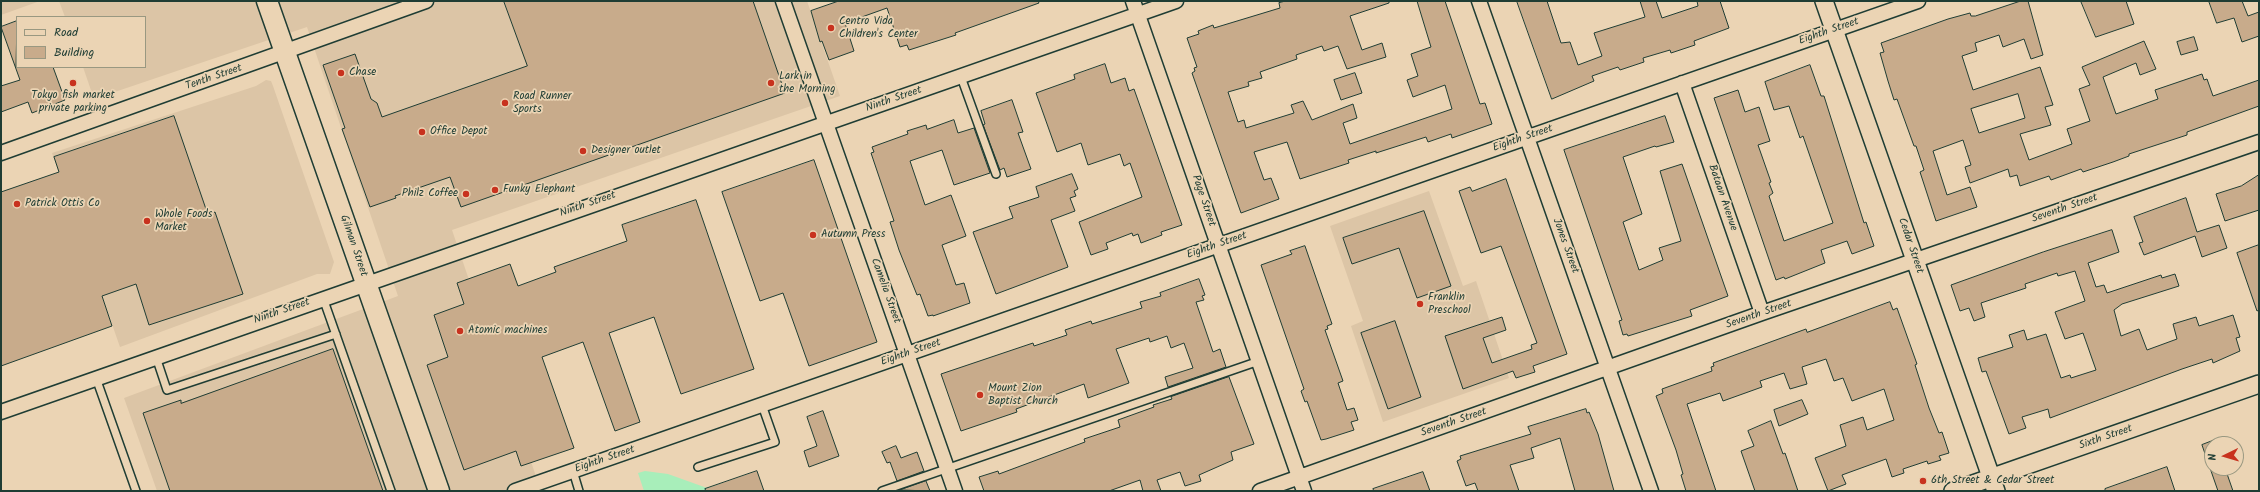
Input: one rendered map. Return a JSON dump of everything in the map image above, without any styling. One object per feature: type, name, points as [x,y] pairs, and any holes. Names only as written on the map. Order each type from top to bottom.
[{"type":"main road","name":"Gilman Street","points":[[267,1],[439,491]]},
{"type":"street","name":"Tenth Street","points":[[1,153],[426,1]]},
{"type":"street","name":"Camelia Street","points":[[783,1],[955,491]]},
{"type":"street","name":"Page Street","points":[[1133,1],[1304,491]]},
{"type":"street","name":"Ninth Street","points":[[1,412],[323,298],[1176,1]]},
{"type":"street","name":"Jones Street","points":[[1479,1],[1651,491]]},
{"type":"street","name":"Cedar Street","points":[[1824,1],[1994,485]]},
{"type":"street","name":"Eighth Street","points":[[515,491],[1918,1]]},
{"type":"street","name":"Bataan Avenue","points":[[1682,83],[1762,313]]},
{"type":"street","name":"Seventh Street","points":[[1260,491],[1762,313],[1915,262],[2259,142]]},
{"type":"street","name":"Sixth Street","points":[[1953,491],[1994,485],[2259,384]]},
{"type":"lane","points":[[960,77],[996,174]]},
{"type":"lane","points":[[323,298],[391,491]]},
{"type":"lane","points":[[156,357],[167,390],[336,334]]},
{"type":"lane","points":[[882,491],[1259,361]]},
{"type":"lane","points":[[96,378],[136,491]]},
{"type":"lane","points":[[698,467],[775,442],[762,405]]},
{"type":"lane","points":[[573,471],[579,491]]},
{"type":"shaded area","points":[[1,1],[40,1],[1,15]]},
{"type":"shaded area","points":[[59,1],[807,1],[840,96],[452,230],[541,491],[157,491],[124,398],[398,296],[307,27],[94,99],[83,68],[146,68],[146,16],[65,16]]},
{"type":"shaded area","points":[[266,80],[271,81],[273,86],[334,262],[330,274],[317,274],[120,347],[52,153],[256,86]]},
{"type":"shaded area","name":"Franklin Preschool","points":[[1429,191],[1463,286],[1476,281],[1509,378],[1383,422],[1351,326],[1363,321],[1330,226]]},
{"type":"green space","points":[[645,471],[668,474],[707,488],[723,483],[725,491],[644,491],[638,473]]},
{"type":"building","points":[[504,1],[753,1],[785,93],[461,207],[450,177],[395,196],[396,198],[370,207],[342,129],[345,128],[323,65],[355,54],[371,99],[377,103],[382,117],[527,66]]},
{"type":"building","points":[[839,1],[1038,1],[1039,3],[955,33],[956,35],[909,50],[907,45],[900,47],[887,8],[845,23],[854,51],[829,60],[822,41],[820,42],[811,11]]},
{"type":"building","points":[[1286,1],[1389,1],[1389,3],[1350,16],[1362,50],[1382,43],[1386,57],[1347,69],[1338,46],[1324,51],[1322,46],[1296,55],[1297,59],[1260,72],[1262,78],[1248,82],[1249,86],[1228,92],[1238,122],[1244,120],[1246,128],[1294,113],[1291,105],[1303,101],[1312,120],[1353,104],[1357,118],[1343,123],[1350,144],[1452,109],[1445,85],[1413,97],[1407,80],[1418,76],[1411,54],[1431,47],[1417,1],[1445,1],[1480,104],[1485,103],[1492,124],[1452,138],[1451,134],[1428,142],[1426,137],[1376,153],[1376,151],[1348,160],[1349,163],[1300,179],[1287,142],[1254,152],[1264,180],[1271,178],[1279,199],[1241,213],[1192,73],[1195,71],[1194,68],[1197,67],[1187,38],[1199,34],[1198,31],[1213,25],[1214,28],[1280,8],[1279,3]]},
{"type":"building","points":[[1517,1],[1547,1],[1561,43],[1570,42],[1578,65],[1602,56],[1594,33],[1645,17],[1640,1],[1656,1],[1662,18],[1698,6],[1697,1],[1720,1],[1729,28],[1694,41],[1695,45],[1671,53],[1670,50],[1643,58],[1644,62],[1620,70],[1618,67],[1592,76],[1594,81],[1552,99]]},
{"type":"building","points":[[2021,1],[2028,1],[2043,55],[2031,59],[2024,39],[2003,47],[1999,35],[1975,43],[1977,51],[1962,56],[1973,90],[2040,67],[2053,105],[2045,107],[2051,125],[2020,134],[2029,160],[2072,144],[2067,129],[2090,121],[2079,89],[2090,85],[2082,67],[2144,41],[2156,69],[2140,75],[2136,63],[2103,77],[2116,114],[2158,99],[2155,90],[2202,74],[2204,80],[2207,79],[2213,96],[2259,80],[2259,106],[2187,132],[2187,135],[2129,154],[2129,156],[2113,162],[2083,172],[2081,169],[2051,180],[2049,176],[2020,186],[2017,175],[2010,177],[2008,169],[1970,183],[1965,167],[1971,165],[1963,140],[1933,151],[1947,195],[1970,187],[1977,207],[1936,221],[1920,172],[1924,170],[1916,146],[1914,146],[1897,99],[1894,100],[1888,81],[1880,53],[1884,52],[1881,43],[1948,19],[1970,13],[1971,16]],"holes":[[[2018,94],[2025,118],[1979,133],[1971,109]]]},
{"type":"building","points":[[2081,1],[2126,1],[2134,24],[2096,37]]},
{"type":"building","points":[[2209,1],[2242,1],[2248,16],[2259,12],[2259,36],[2242,42],[2234,18],[2217,23]]},
{"type":"building","points":[[16,21],[16,68],[53,68],[65,100],[32,113],[28,102],[1,112],[1,86],[20,80],[1,27]]},
{"type":"building","points":[[2194,37],[2198,50],[2181,55],[2177,42]]},
{"type":"building","points":[[1105,64],[1111,83],[1125,78],[1129,91],[1134,89],[1182,225],[1161,232],[1162,235],[1141,243],[1138,234],[1133,236],[1132,233],[1106,243],[1108,249],[1091,255],[1079,222],[1142,197],[1130,163],[1124,166],[1120,154],[1088,165],[1081,143],[1057,152],[1036,93],[1075,79],[1074,75]]},
{"type":"building","points":[[1810,65],[1821,96],[1824,96],[1864,223],[1866,222],[1874,246],[1852,254],[1847,241],[1821,250],[1825,263],[1785,279],[1784,277],[1776,280],[1714,98],[1738,90],[1745,112],[1759,107],[1770,141],[1758,145],[1771,182],[1769,183],[1773,193],[1769,196],[1784,241],[1833,223],[1803,136],[1800,138],[1789,106],[1774,110],[1765,82]]},
{"type":"building","points":[[1355,73],[1362,93],[1341,100],[1334,80]]},
{"type":"building","points":[[1012,100],[1023,132],[1018,133],[1031,169],[1007,177],[1004,168],[1000,170],[983,125],[985,124],[981,111]]},
{"type":"building","name":"Whole Foods Market","points":[[174,116],[208,215],[215,212],[243,294],[149,325],[136,284],[102,296],[112,326],[1,366],[1,192],[59,172],[54,157]]},
{"type":"building","points":[[1665,116],[1674,142],[1655,146],[1623,157],[1642,214],[1623,222],[1639,270],[1663,260],[1659,248],[1681,241],[1660,171],[1682,164],[1728,296],[1690,310],[1692,316],[1628,336],[1627,334],[1623,335],[1619,321],[1622,320],[1564,150]]},
{"type":"building","points":[[954,120],[958,133],[974,128],[990,173],[954,185],[942,150],[910,161],[925,205],[951,195],[966,236],[942,245],[956,285],[964,283],[970,303],[933,316],[928,316],[920,294],[917,295],[899,250],[890,222],[894,221],[871,153],[874,152],[872,147],[908,134],[907,131],[926,125],[927,129]]},
{"type":"building","points":[[814,160],[877,342],[809,366],[783,293],[760,301],[722,192]]},
{"type":"building","points":[[1072,174],[1078,189],[1074,191],[1076,196],[1070,198],[1075,211],[1051,220],[1068,267],[996,294],[973,232],[1013,218],[1009,207],[1039,197],[1036,187]]},
{"type":"building","points":[[2259,175],[2259,210],[2225,221],[2216,194],[2241,186]]},
{"type":"building","points":[[1506,179],[1567,354],[1533,366],[1535,372],[1516,378],[1513,371],[1463,389],[1445,336],[1502,317],[1506,330],[1483,338],[1492,363],[1532,349],[1531,345],[1537,343],[1501,246],[1481,253],[1459,191],[1470,187],[1472,191]]},
{"type":"building","points":[[2186,198],[2197,232],[2219,225],[2227,248],[2202,257],[2195,236],[2144,255],[2139,243],[2143,242],[2134,217]]},
{"type":"building","points":[[696,200],[754,369],[681,394],[654,317],[609,333],[640,422],[615,431],[583,342],[542,357],[574,448],[521,466],[516,451],[464,470],[427,365],[448,357],[434,315],[464,304],[457,283],[510,264],[518,286],[556,272],[554,267],[627,241],[622,225]]},
{"type":"building","points":[[1424,211],[1451,286],[1417,298],[1399,248],[1352,264],[1343,238]]},
{"type":"building","points":[[2112,230],[2119,252],[2088,263],[2096,287],[2104,285],[2107,293],[2161,275],[2162,278],[2175,274],[2179,286],[2122,304],[2114,310],[2121,336],[2139,329],[2147,350],[2177,339],[2173,324],[2196,317],[2199,326],[2233,315],[2240,337],[2236,338],[2240,351],[2213,363],[2212,359],[2182,369],[2050,418],[2048,409],[2022,417],[2026,428],[2009,434],[1986,371],[1982,372],[1978,358],[2013,347],[2009,335],[2024,330],[2027,340],[2046,334],[2061,378],[2070,375],[2071,378],[2096,370],[2083,333],[2065,339],[2055,312],[2085,301],[2075,271],[2058,276],[2057,273],[2025,284],[2026,288],[1981,303],[1985,317],[1974,321],[1969,308],[1960,311],[1951,285],[2043,252]]},
{"type":"building","points":[[2259,245],[2259,310],[2257,311],[2237,253]]},
{"type":"building","points":[[1305,246],[1332,324],[1327,326],[1328,329],[1325,330],[1343,381],[1338,383],[1347,410],[1354,408],[1358,420],[1351,422],[1354,430],[1321,440],[1307,401],[1305,402],[1301,391],[1304,389],[1261,265],[1292,254],[1290,251]]},
{"type":"building","points":[[1199,279],[1205,295],[1202,296],[1204,300],[1196,302],[1213,352],[1220,349],[1226,367],[1168,387],[1165,377],[1193,368],[1184,343],[1171,348],[1167,336],[1150,342],[1149,338],[1116,349],[1129,383],[1088,398],[1084,384],[1016,409],[1017,412],[961,431],[941,374],[1033,343],[1034,346],[1067,335],[1065,330],[1091,321],[1092,324],[1142,308],[1140,302],[1161,296],[1160,293]]},
{"type":"building","points":[[1890,302],[1893,310],[1897,308],[1917,364],[1915,365],[1929,408],[1939,433],[1942,432],[1949,453],[1939,456],[1941,460],[1928,464],[1927,461],[1903,469],[1904,473],[1892,477],[1886,459],[1842,475],[1846,484],[1828,491],[1815,458],[1846,446],[1840,425],[1863,417],[1867,430],[1894,420],[1884,389],[1852,401],[1843,378],[1834,381],[1826,359],[1802,367],[1807,384],[1790,389],[1784,373],[1760,381],[1762,387],[1723,401],[1720,393],[1687,404],[1716,491],[1686,491],[1676,450],[1656,396],[1663,393],[1662,389],[1712,371],[1711,367],[1714,366],[1713,363],[1806,329],[1807,332]]},
{"type":"building","points":[[1395,321],[1421,397],[1388,409],[1361,333]]},
{"type":"building","points":[[333,349],[383,491],[170,491],[143,413],[181,400],[181,403]]},
{"type":"building","points":[[1229,377],[1254,444],[1231,452],[1233,460],[1199,475],[1201,481],[1185,486],[1180,472],[1157,480],[1161,491],[1143,491],[1140,480],[1109,491],[984,491],[979,477],[998,471],[999,474],[1085,442],[1084,439],[1120,427],[1118,420],[1154,407],[1153,405],[1172,399],[1171,397]]},
{"type":"building","points":[[1802,400],[1808,414],[1779,426],[1774,410]]},
{"type":"building","points":[[1586,409],[1587,413],[1589,412],[1598,434],[1614,491],[1575,491],[1560,438],[1531,448],[1534,458],[1510,465],[1519,491],[1478,491],[1475,483],[1466,486],[1457,461],[1461,459],[1460,456],[1531,434],[1528,427]]},
{"type":"building","points":[[823,411],[839,456],[809,467],[804,451],[817,446],[807,417]]},
{"type":"building","points":[[1771,421],[1783,454],[1785,453],[1798,491],[1755,491],[1741,451],[1754,446],[1748,431]]},
{"type":"building","points":[[896,446],[901,458],[917,452],[924,471],[897,481],[890,462],[887,463],[882,452]]},
{"type":"building","points":[[2167,467],[2175,491],[2105,491],[2105,489]]},
{"type":"building","points":[[757,471],[764,491],[706,491],[705,489]]},
{"type":"building","points":[[1423,472],[1430,491],[1374,491],[1373,489]]},
{"type":"building","points":[[2213,476],[2228,476],[2233,491],[2218,491]]},
{"type":"building","points":[[926,481],[930,491],[900,490]]},
{"type":"place","name":"Centro Vida Children's Center","points":[[831,28]]},
{"type":"place","name":"Chase","points":[[341,73]]},
{"type":"place","name":"Tokyo fish market private parking","points":[[73,83]]},
{"type":"place","name":"Lark in the Morning","points":[[771,83]]},
{"type":"place","name":"Road Runner Sports","points":[[505,103]]},
{"type":"place","name":"Office Depot","points":[[422,132]]},
{"type":"place","name":"Designer outlet","points":[[583,151]]},
{"type":"place","name":"Funky Elephant","points":[[495,190]]},
{"type":"place","name":"Philz Coffee","points":[[466,194]]},
{"type":"place","name":"Patrick Ottis Co","points":[[17,204]]},
{"type":"place","name":"Whole Foods Market","points":[[147,221]]},
{"type":"place","name":"Autumn Press","points":[[813,235]]},
{"type":"place","name":"Franklin Preschool","points":[[1420,304]]},
{"type":"place","name":"Atomic machines","points":[[460,331]]},
{"type":"place","name":"Mount Zion Baptist Church","points":[[980,395]]},
{"type":"place","name":"6th Street & Cedar Street","points":[[1923,481]]}]
